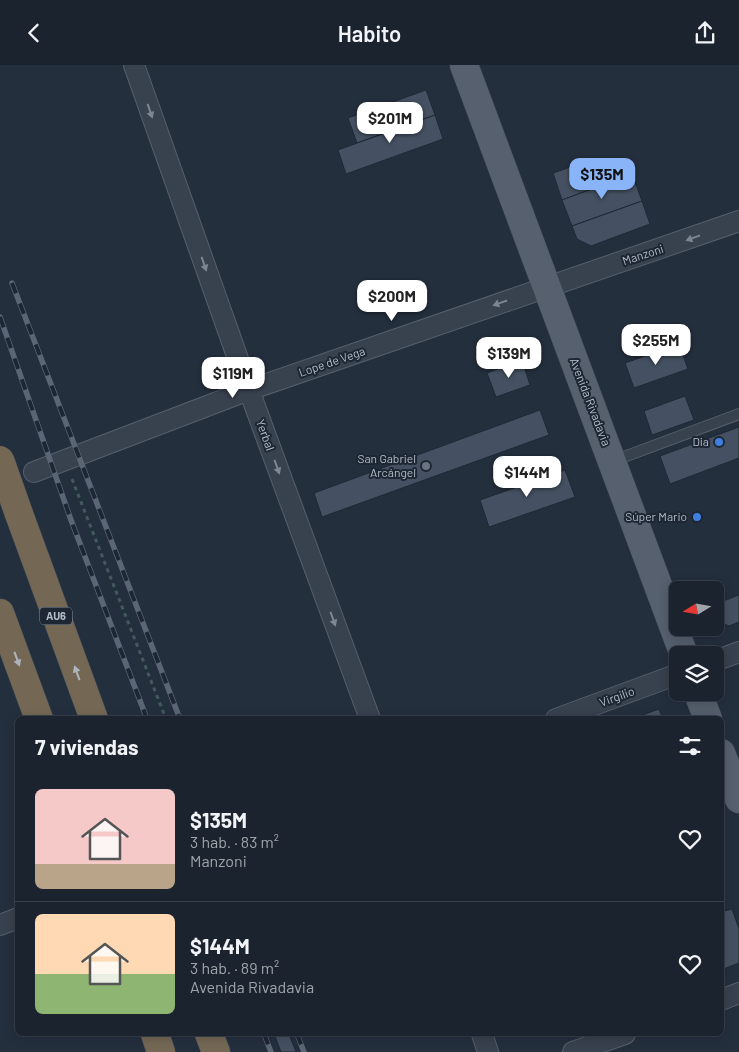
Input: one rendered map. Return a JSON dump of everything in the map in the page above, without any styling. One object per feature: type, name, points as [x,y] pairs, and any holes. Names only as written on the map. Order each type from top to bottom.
[{"type":"highway","name":"AU6","points":[[0,460],[93,716]]},
{"type":"highway","points":[[0,613],[38,716]]},
{"type":"highway","points":[[156,1036],[161,1052]]},
{"type":"highway","points":[[210,1036],[216,1052]]},
{"type":"main road","name":"Avenida Rivadavia","points":[[464,65],[681,646]]},
{"type":"main road","points":[[701,701],[707,716]]},
{"type":"main road","points":[[724,761],[739,799]]},
{"type":"street","name":"Yerbal","points":[[134,65],[249,391],[369,716]]},
{"type":"street","name":"Manzoni","points":[[546,287],[739,221]]},
{"type":"street","name":"Lope de Vega","points":[[34,471],[249,391],[546,287]]},
{"type":"street","points":[[724,658],[739,652]]},
{"type":"street","name":"Virgilio","points":[[564,716],[669,677]]},
{"type":"street","points":[[0,925],[15,919]]},
{"type":"street","points":[[724,999],[739,993]]},
{"type":"street","points":[[483,1036],[488,1052]]},
{"type":"street","points":[[573,1052],[619,1036]]},
{"type":"lane","points":[[612,461],[739,413]]},
{"type":"path","points":[[65,460],[165,716]]},
{"type":"building","points":[[426,90],[435,115],[357,143],[348,118]]},
{"type":"building","points":[[435,115],[443,139],[346,174],[338,150]]},
{"type":"building","points":[[594,159],[603,185],[562,200],[553,173]]},
{"type":"building","points":[[632,174],[642,201],[572,226],[562,200]]},
{"type":"building","points":[[642,201],[650,224],[591,246],[577,239],[572,226]]},
{"type":"building","points":[[679,344],[688,369],[634,388],[625,363]]},
{"type":"building","points":[[522,360],[530,385],[496,397],[487,373]]},
{"type":"building","points":[[685,396],[694,420],[652,435],[644,411]]},
{"type":"building","name":"San Gabriel Arcángel","points":[[540,410],[549,435],[322,517],[314,493]]},
{"type":"building","name":"Dia","points":[[739,427],[739,458],[670,484],[660,456]]},
{"type":"building","points":[[565,470],[575,497],[489,527],[480,500]]},
{"type":"building","points":[[739,595],[739,622],[729,626],[724,624],[724,601]]},
{"type":"building","points":[[659,709],[662,716],[640,716]]},
{"type":"building","points":[[732,909],[739,929],[739,963],[724,969],[724,911]]},
{"type":"building","points":[[275,1036],[290,1036],[296,1052],[281,1052]]},
{"type":"railway","points":[[12,283],[179,716]]},
{"type":"railway","points":[[0,317],[71,520],[146,716]]},
{"type":"railway","points":[[265,1036],[271,1052]]},
{"type":"railway","points":[[298,1036],[304,1052]]},
{"type":"place","name":"Dia","points":[[719,442]]},
{"type":"place","name":"San Gabriel Arcángel","points":[[426,466]]},
{"type":"place","name":"Súper Mario","points":[[697,517]]}]
